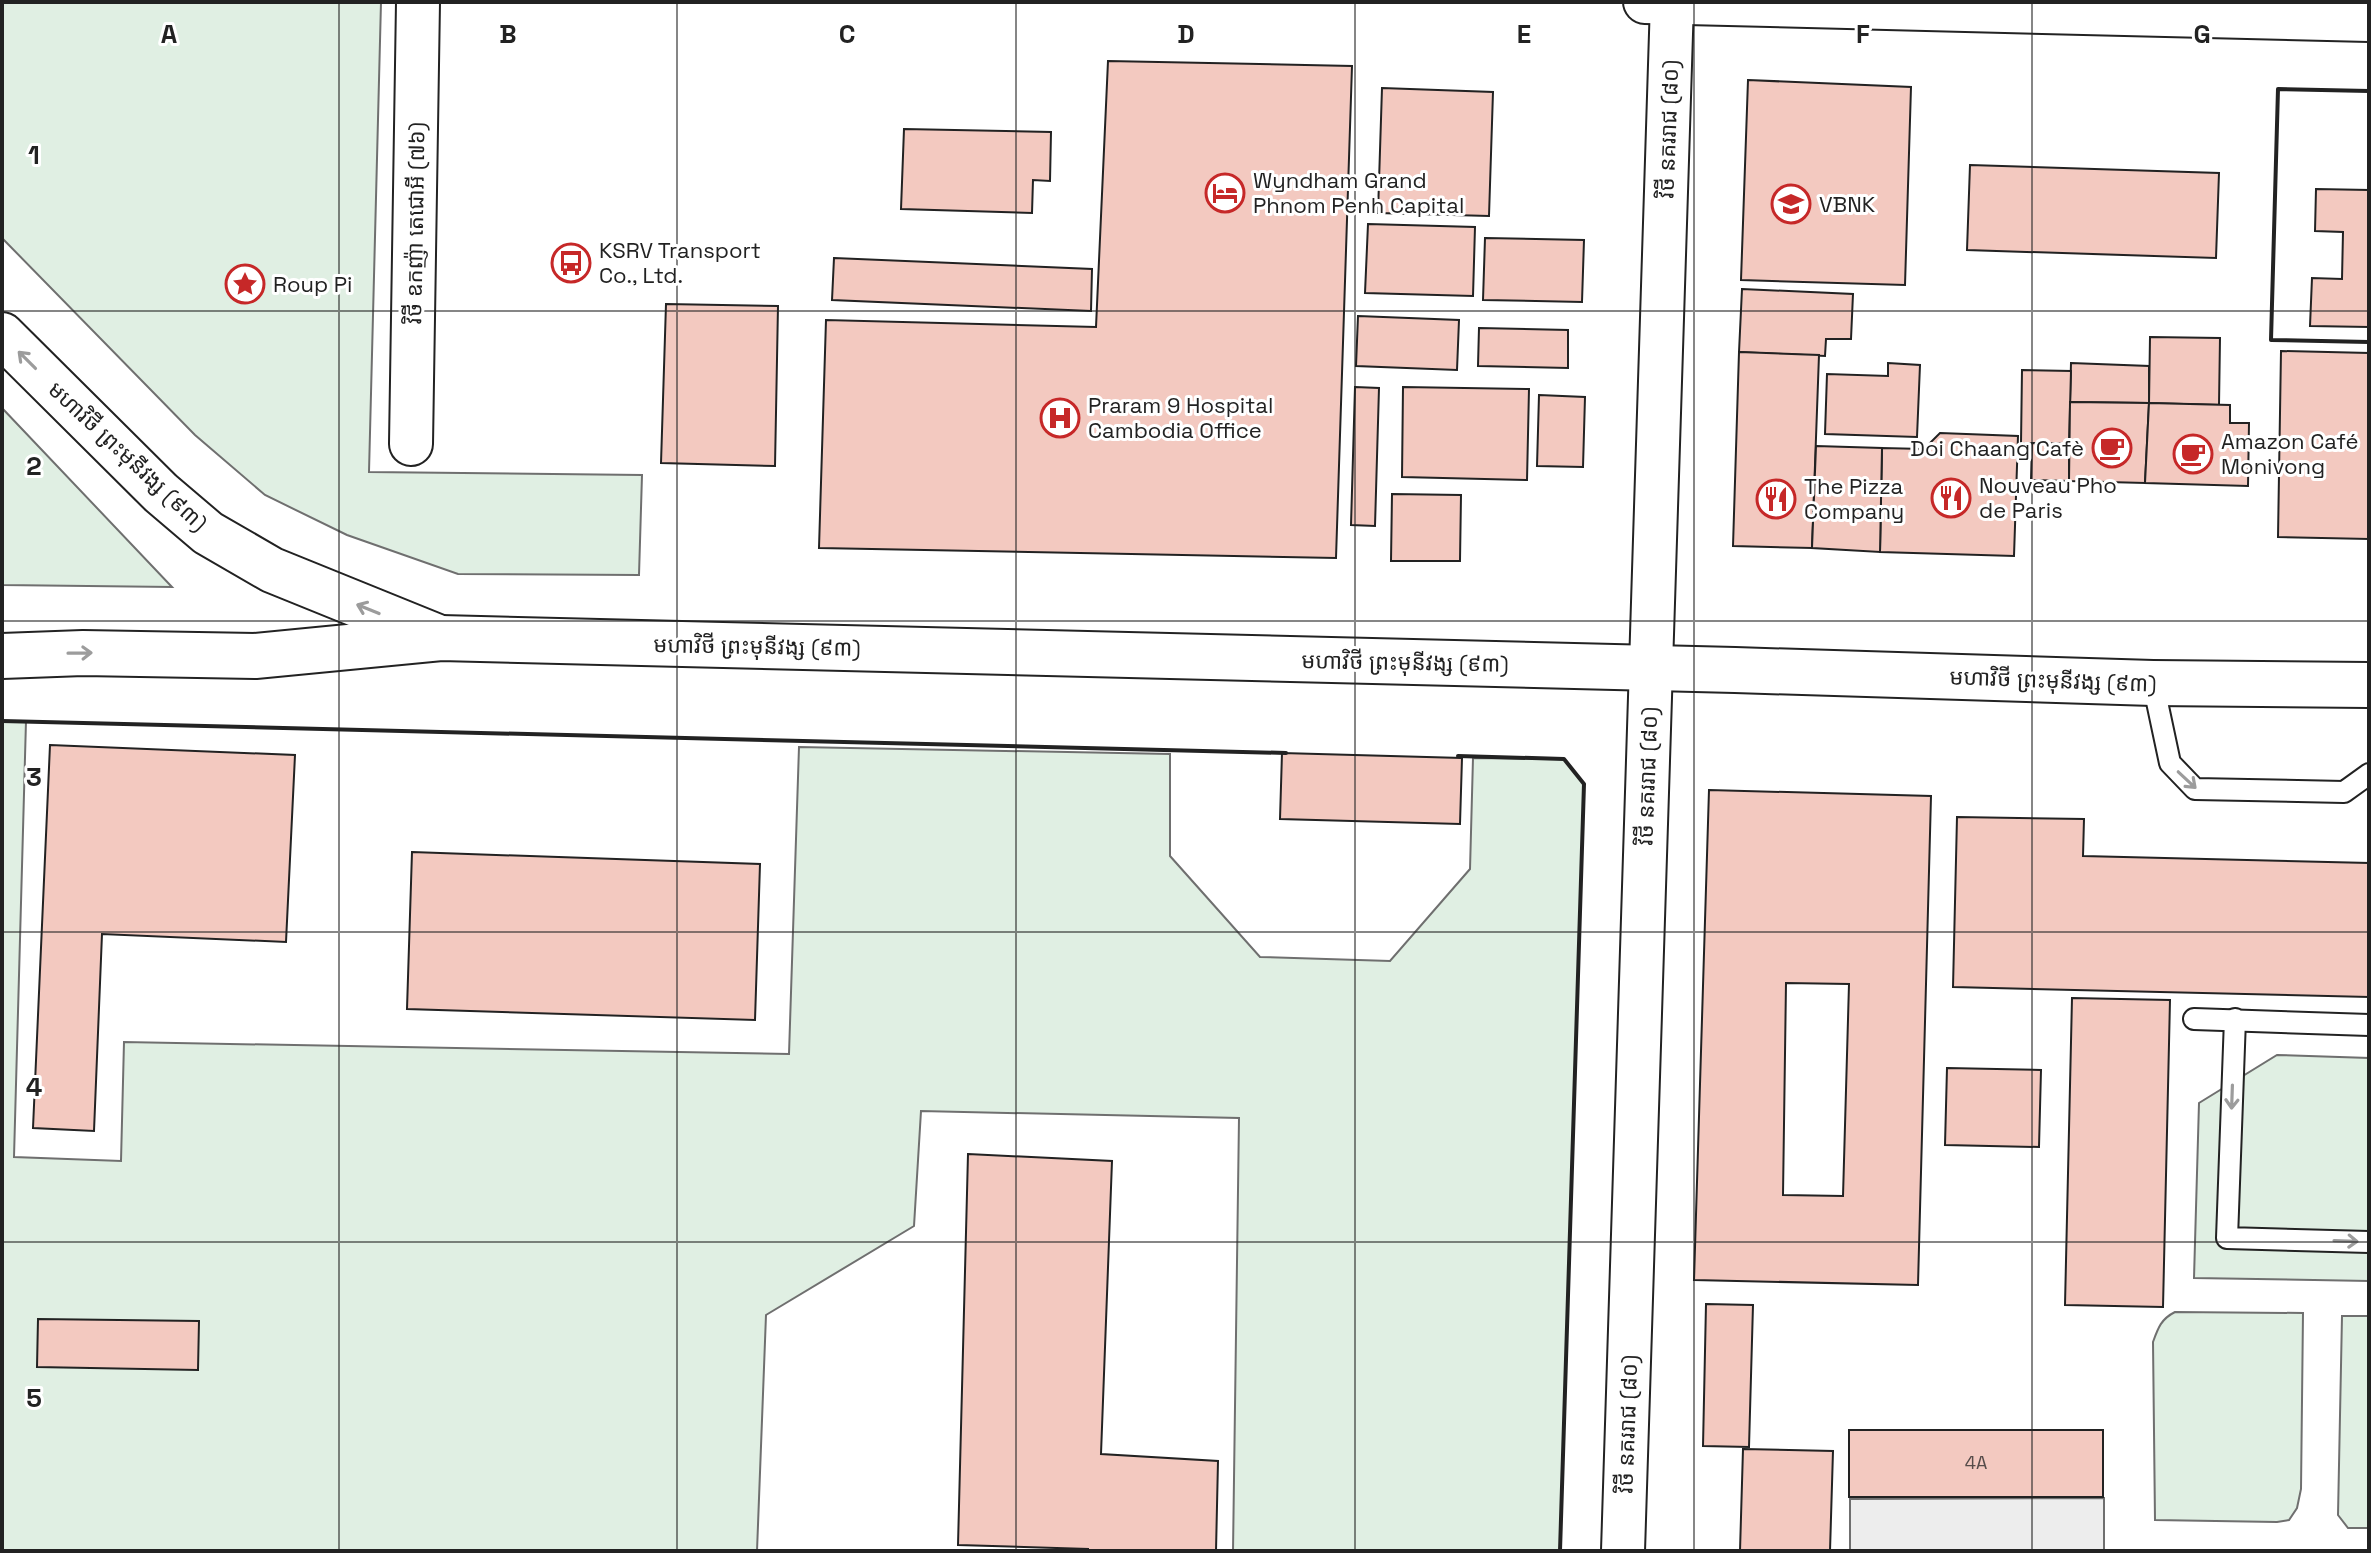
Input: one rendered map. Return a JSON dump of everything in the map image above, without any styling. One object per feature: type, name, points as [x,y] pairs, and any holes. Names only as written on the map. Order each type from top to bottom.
[{"type":"highway","name":"មហាវិថី ព្រះមុនីវង្ស (៩៣)","points":[[2,335],[161,493],[208,533],[272,570],[441,638]]},
{"type":"highway","name":"មហាវិថី ព្រះមុនីវង្ស (៩៣)","points":[[2,656],[83,653],[255,656],[441,638],[2153,683],[2369,685]]},
{"type":"street","name":"វិថី ឧកញ៉ា តេជោអី (៧៦)","points":[[411,444],[418,2]]},
{"type":"street","points":[[1644,2],[2369,20]]},
{"type":"street","name":"វិថី នគររាជ (៨០)","points":[[1623,1551],[1672,2]]},
{"type":"lane","points":[[2153,683],[2170,763],[2195,789],[2344,792],[2369,774]]},
{"type":"lane","points":[[2194,1019],[2369,1025]]},
{"type":"lane","points":[[2235,1019],[2227,1238],[2369,1242]]},
{"type":"green space","points":[[2,2],[381,2],[369,472],[642,475],[639,575],[458,574],[347,535],[265,495],[195,435],[2,238]]},
{"type":"green space","points":[[2,408],[172,587],[2,585]]},
{"type":"green space","points":[[2,721],[26,721],[14,1157],[121,1161],[124,1042],[789,1054],[799,747],[1170,754],[1170,856],[1260,957],[1390,961],[1470,869],[1473,758],[1564,759],[1584,784],[1560,1551],[1233,1551],[1239,1118],[921,1111],[914,1226],[766,1315],[757,1551],[2,1551]]},
{"type":"green space","points":[[2277,1055],[2369,1058],[2369,1281],[2194,1278],[2199,1103]]},
{"type":"green space","points":[[2175,1312],[2303,1313],[2301,1489],[2297,1508],[2289,1520],[2155,1520],[2153,1342],[2161,1324]]},
{"type":"green space","points":[[2342,1316],[2369,1316],[2369,1528],[2348,1528],[2338,1515]]},
{"type":"shaded area","points":[[2104,1498],[2104,1551],[1850,1551],[1850,1499]]},
{"type":"building","name":"Wyndham Grand Phnom Penh Capital","points":[[1108,61],[1352,66],[1336,558],[819,548],[826,320],[1096,327]]},
{"type":"building","points":[[1748,80],[1911,87],[1905,285],[1741,280]]},
{"type":"building","points":[[1382,88],[1493,92],[1489,216],[1378,213]]},
{"type":"building","points":[[904,129],[1051,132],[1050,181],[1033,180],[1032,213],[901,209]]},
{"type":"building","points":[[1970,165],[2219,173],[2216,258],[1967,250]]},
{"type":"building","points":[[2316,189],[2369,190],[2369,327],[2310,326],[2312,278],[2342,279],[2343,232],[2315,231]]},
{"type":"building","points":[[1368,224],[1475,227],[1473,296],[1365,293]]},
{"type":"building","points":[[1485,238],[1584,240],[1582,302],[1483,300]]},
{"type":"building","points":[[834,258],[1092,269],[1091,311],[832,300]]},
{"type":"building","points":[[1742,289],[1853,294],[1851,339],[1826,339],[1825,356],[1739,352]]},
{"type":"building","points":[[666,304],[778,306],[775,466],[661,463]]},
{"type":"building","points":[[1358,316],[1459,320],[1457,370],[1356,366]]},
{"type":"building","points":[[1479,328],[1568,330],[1568,368],[1478,366]]},
{"type":"building","points":[[2150,337],[2220,338],[2219,405],[2149,403]]},
{"type":"building","points":[[2281,351],[2369,353],[2369,539],[2278,537]]},
{"type":"building","points":[[1739,352],[1819,355],[1812,548],[1733,546]]},
{"type":"building","points":[[1888,363],[1920,365],[1917,437],[1825,434],[1827,374],[1888,376]]},
{"type":"building","points":[[2071,363],[2149,366],[2149,403],[2070,402]]},
{"type":"building","points":[[2022,370],[2071,371],[2069,444],[2021,443]]},
{"type":"building","points":[[1355,387],[1379,388],[1375,526],[1351,525]]},
{"type":"building","points":[[1403,387],[1529,389],[1527,480],[1402,477]]},
{"type":"building","points":[[1539,395],[1585,397],[1583,467],[1537,466]]},
{"type":"building","points":[[2070,402],[2149,403],[2145,483],[2069,481]]},
{"type":"building","points":[[2149,403],[2230,405],[2230,423],[2249,423],[2248,486],[2145,483]]},
{"type":"building","points":[[1940,433],[2018,436],[2014,556],[1880,552],[1882,448],[1924,449]]},
{"type":"building","points":[[2032,443],[2069,444],[2069,481],[2031,480]]},
{"type":"building","points":[[1816,446],[1882,448],[1880,552],[1812,548]]},
{"type":"building","points":[[1392,494],[1461,495],[1460,561],[1391,561]]},
{"type":"building","points":[[50,745],[295,755],[286,942],[102,934],[94,1131],[33,1128]]},
{"type":"building","points":[[1282,753],[1462,758],[1460,824],[1280,819]]},
{"type":"building","points":[[1709,790],[1931,796],[1918,1285],[1694,1280]],"holes":[[[1786,983],[1849,984],[1843,1196],[1783,1195]]]},
{"type":"building","points":[[1957,817],[2084,819],[2083,856],[2369,863],[2369,997],[1953,987]]},
{"type":"building","points":[[412,852],[760,864],[755,1020],[407,1009]]},
{"type":"building","points":[[2072,998],[2170,1000],[2163,1307],[2065,1305]]},
{"type":"building","points":[[1947,1068],[2041,1070],[2039,1147],[1945,1145]]},
{"type":"building","points":[[968,1154],[1112,1161],[1101,1454],[1218,1461],[1216,1551],[1088,1551],[958,1545]]},
{"type":"building","points":[[1706,1304],[1753,1305],[1749,1447],[1703,1446]]},
{"type":"building","points":[[38,1319],[199,1321],[198,1370],[37,1367]]},
{"type":"building","points":[[1849,1430],[2103,1430],[2103,1497],[1849,1497]]},
{"type":"building","points":[[1743,1449],[1833,1451],[1830,1551],[1740,1551]]},
{"type":"wall","points":[[2369,91],[2278,89],[2271,340],[2369,342]]},
{"type":"wall","points":[[2,721],[1286,753]]},
{"type":"wall","points":[[1458,756],[1564,759],[1584,784],[1560,1551]]},
{"type":"place","name":"Wyndham Grand Phnom Penh Capital","points":[[1225,193]]},
{"type":"place","name":"VBNK","points":[[1791,204]]},
{"type":"place","name":"KSRV Transport Co., Ltd.","points":[[571,263]]},
{"type":"place","name":"Roup Pi","points":[[245,284]]},
{"type":"place","name":"Praram 9 Hospital Cambodia Office","points":[[1060,418]]},
{"type":"place","name":"Doi Chaang Cafè","points":[[2112,448]]},
{"type":"place","name":"Amazon Café Monivong","points":[[2193,454]]},
{"type":"place","name":"Nouveau Pho de Paris","points":[[1951,498]]},
{"type":"place","name":"The Pizza Company","points":[[1776,499]]}]
